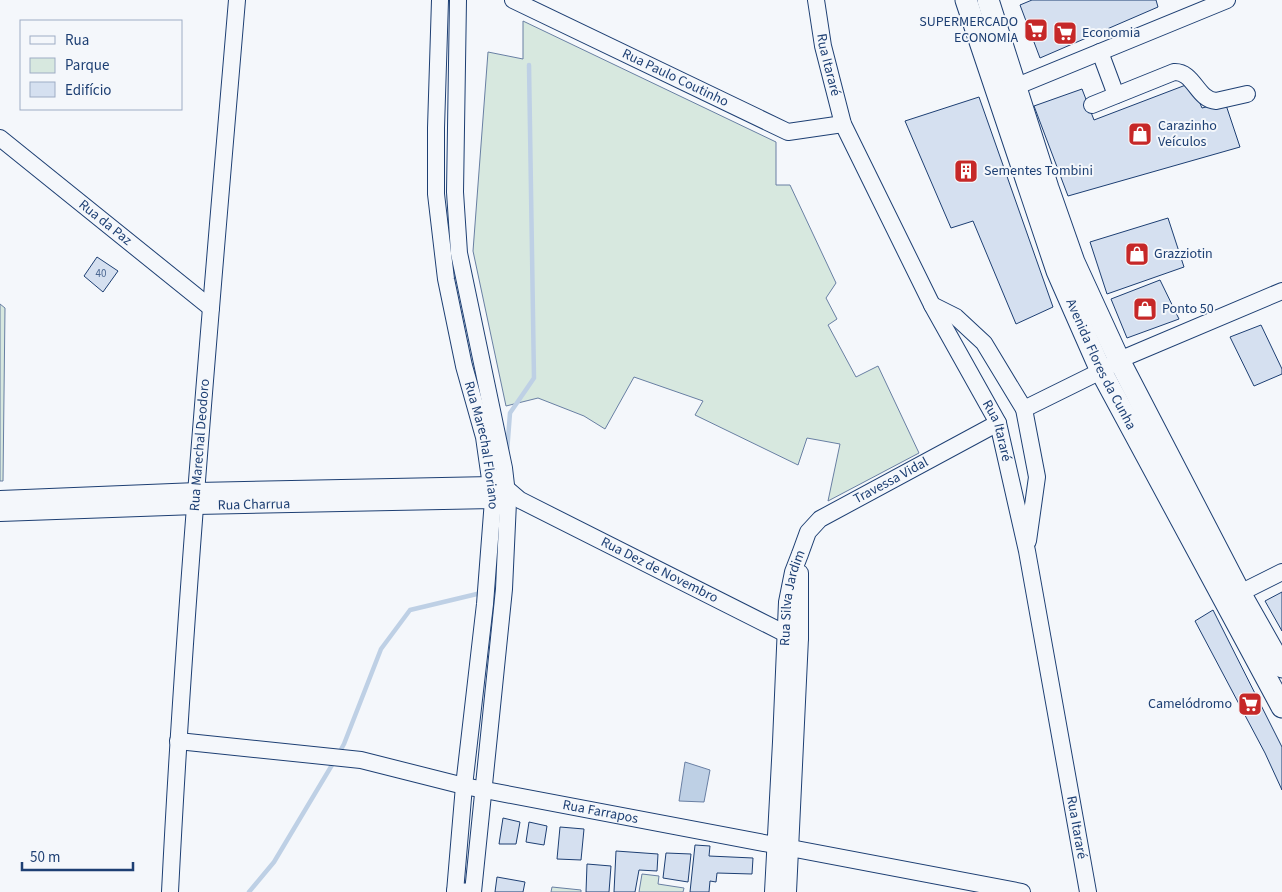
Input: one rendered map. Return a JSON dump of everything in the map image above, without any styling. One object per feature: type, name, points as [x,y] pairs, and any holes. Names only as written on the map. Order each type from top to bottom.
[{"type":"main road","name":"Avenida Flores da Cunha","points":[[966,0],[1006,91],[1074,262],[1110,366],[1282,707]]},
{"type":"main road","name":"Avenida Flores da Cunha","points":[[988,0],[1006,91]]},
{"type":"main road","name":"Avenida Flores da Cunha","points":[[1110,366],[1282,667]]},
{"type":"street","name":"Rua Marechal Deodoro","points":[[170,892],[178,741],[196,499],[237,0]]},
{"type":"street","name":"Rua Marechal Floriano","points":[[440,0],[436,194],[446,280],[464,366],[484,437],[504,495],[485,604],[464,786],[455,891]]},
{"type":"street","name":"Rua Marechal Floriano","points":[[458,0],[455,192],[459,253],[504,495],[504,589],[473,892]]},
{"type":"street","name":"Rua Paulo Coutinho","points":[[513,0],[788,132],[843,124]]},
{"type":"street","name":"Rua Itararé","points":[[816,0],[823,46],[843,124],[932,305],[998,423],[1027,551],[1088,892]]},
{"type":"street","points":[[1006,91],[1227,0]]},
{"type":"street","points":[[1100,52],[1116,95]]},
{"type":"street","points":[[1092,105],[1174,72],[1181,72],[1186,75],[1206,98],[1211,101],[1247,94]]},
{"type":"street","name":"Rua da Paz","points":[[0,138],[211,308]]},
{"type":"street","points":[[436,194],[455,192]]},
{"type":"street","points":[[1024,409],[1110,366],[1282,291]]},
{"type":"street","points":[[932,305],[956,317],[984,343],[1024,409],[1037,477],[1027,551]]},
{"type":"street","name":"Travessa Vidal","points":[[800,554],[808,532],[820,519],[998,423]]},
{"type":"street","name":"Rua Charrua","points":[[5,506],[315,496],[504,495]]},
{"type":"street","name":"Rua Dez de Novembro","points":[[504,495],[793,636]]},
{"type":"street","name":"Rua Silva Jardim","points":[[788,892],[783,847],[793,636],[800,554]]},
{"type":"street","points":[[1240,593],[1282,572]]},
{"type":"street","name":"Rua Farrapos","points":[[178,741],[360,760],[464,786],[483,788],[1022,892]]},
{"type":"street","name":"Rua Silva Jardim","points":[[773,892],[783,847]]},
{"type":"street","points":[[455,891],[473,892]]},
{"type":"green space","points":[[523,21],[776,142],[776,185],[790,185],[836,283],[826,298],[837,319],[828,325],[856,377],[878,366],[919,453],[828,501],[840,444],[807,438],[798,465],[695,415],[703,401],[634,377],[605,429],[584,416],[538,398],[506,406],[473,251],[488,52],[523,59]]},
{"type":"green space","points":[[0,304],[5,308],[3,481],[0,481]]},
{"type":"green space","points":[[642,874],[659,876],[658,884],[684,888],[683,892],[639,892]]},
{"type":"green space","points":[[552,887],[581,890],[581,892],[551,892]]},
{"type":"water","points":[[685,762],[710,770],[704,802],[679,801]]},
{"type":"building","name":"Economia","points":[[1032,0],[1156,0],[1158,7],[1040,58],[1020,5]]},
{"type":"building","name":"Carazinho Veículos","points":[[1191,83],[1202,108],[1225,102],[1240,147],[1068,196],[1034,106],[1082,89],[1094,120]]},
{"type":"building","name":"Sementes Tombini","points":[[979,97],[1053,307],[1016,324],[973,221],[951,228],[905,121]]},
{"type":"building","name":"Grazziotin","points":[[1168,218],[1184,267],[1107,294],[1090,242]]},
{"type":"building","points":[[97,257],[118,271],[103,292],[84,276]]},
{"type":"building","name":"Ponto 50","points":[[1160,280],[1179,319],[1127,338],[1111,299]]},
{"type":"building","points":[[1261,325],[1282,369],[1282,374],[1254,386],[1230,337]]},
{"type":"building","points":[[1282,592],[1282,631],[1265,601]]},
{"type":"building","name":"Camelódromo","points":[[1213,610],[1282,747],[1282,790],[1265,753],[1195,621]]},
{"type":"building","points":[[503,818],[520,822],[516,844],[499,844]]},
{"type":"building","points":[[529,822],[547,826],[544,845],[526,842]]},
{"type":"building","points":[[560,827],[584,829],[581,860],[557,859]]},
{"type":"building","points":[[695,845],[710,846],[709,856],[753,858],[752,874],[717,873],[716,882],[710,881],[709,892],[690,892]]},
{"type":"building","points":[[616,851],[658,854],[657,871],[639,870],[635,892],[614,892]]},
{"type":"building","points":[[666,853],[691,854],[688,882],[663,878]]},
{"type":"building","points":[[587,864],[611,866],[609,892],[586,892]]},
{"type":"building","points":[[497,877],[525,882],[523,892],[495,892]]},
{"type":"waterway","points":[[507,452],[510,413],[534,378],[529,65]]},
{"type":"waterway","points":[[339,753],[381,649],[410,610],[481,593]]},
{"type":"waterway","points":[[249,892],[274,862],[335,760]]},
{"type":"place","name":"SUPERMERCADO ECONOMIA","points":[[1036,30]]},
{"type":"place","name":"Economia","points":[[1065,33]]},
{"type":"place","name":"Carazinho Veículos","points":[[1140,134]]},
{"type":"place","name":"Sementes Tombini","points":[[966,171]]},
{"type":"place","name":"Grazziotin","points":[[1137,254]]},
{"type":"place","name":"Ponto 50","points":[[1145,309]]},
{"type":"place","name":"Camelódromo","points":[[1250,704]]}]
